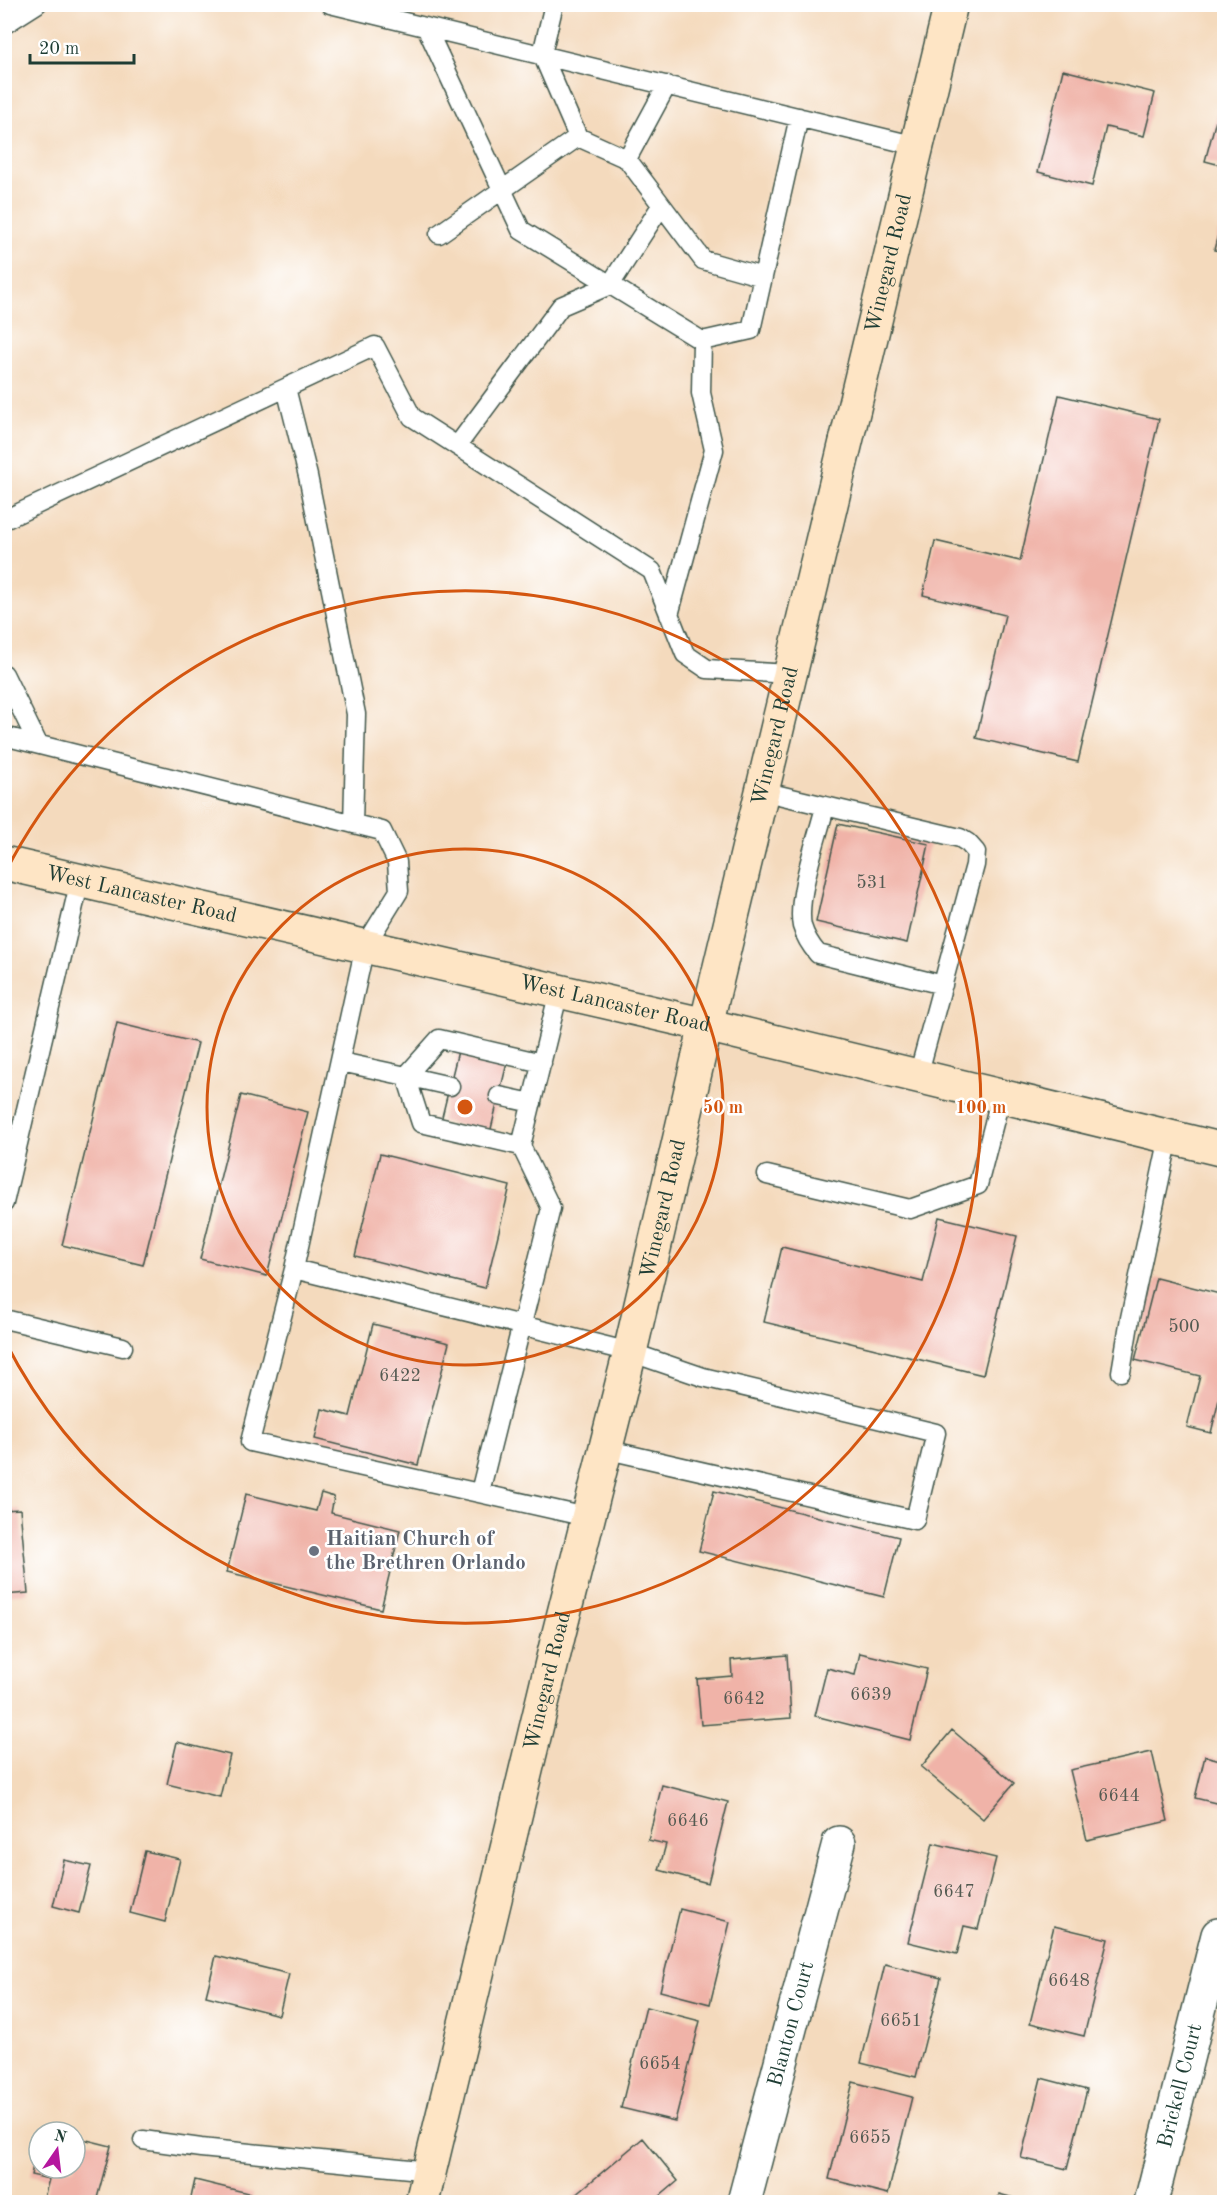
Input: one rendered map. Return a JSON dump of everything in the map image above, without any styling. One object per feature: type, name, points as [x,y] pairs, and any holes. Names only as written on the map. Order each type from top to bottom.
[{"type":"street","name":"Winegard Road","points":[[422,2202],[587,1517],[630,1352],[706,1025],[951,4]]},
{"type":"street","name":"West Lancaster Road","points":[[4,863],[706,1025],[1224,1150]]},
{"type":"street","name":"Blanton Court","points":[[744,2202],[839,1843]]},
{"type":"street","name":"Brickell Court","points":[[1151,2202],[1218,1935]]},
{"type":"lane","points":[[4,25],[37,4]]},
{"type":"lane","points":[[330,4],[917,146]]},
{"type":"lane","points":[[554,4],[542,54],[578,136],[627,159],[703,260],[763,278]]},
{"type":"lane","points":[[426,27],[521,230],[702,340],[751,330],[799,117]]},
{"type":"lane","points":[[627,159],[667,85]]},
{"type":"lane","points":[[439,234],[578,136]]},
{"type":"lane","points":[[457,446],[561,306],[610,285],[662,206]]},
{"type":"lane","points":[[669,615],[714,450],[701,393],[702,340]]},
{"type":"lane","points":[[4,520],[375,346],[412,417],[652,571],[685,654],[707,669],[790,674]]},
{"type":"lane","points":[[286,388],[309,476],[356,714],[353,824]]},
{"type":"lane","points":[[4,674],[38,744]]},
{"type":"lane","points":[[4,736],[382,831],[397,862],[399,891],[366,946],[294,1269],[250,1442],[587,1517]]},
{"type":"lane","points":[[762,791],[960,838],[976,852],[975,865],[918,1076]]},
{"type":"lane","points":[[825,807],[804,891],[801,915],[810,945],[818,954],[943,986]]},
{"type":"lane","points":[[4,1203],[80,880]]},
{"type":"lane","points":[[480,1492],[551,1208],[521,1146],[559,991]]},
{"type":"lane","points":[[406,1076],[439,1039],[542,1063]]},
{"type":"lane","points":[[341,1062],[450,1086]]},
{"type":"lane","points":[[406,1076],[421,1123],[521,1146]]},
{"type":"lane","points":[[499,1096],[532,1103]]},
{"type":"lane","points":[[767,1175],[910,1209],[978,1185],[1000,1096]]},
{"type":"lane","points":[[1121,1372],[1130,1318],[1169,1137]]},
{"type":"lane","points":[[294,1269],[630,1352],[703,1377],[936,1433],[915,1520],[604,1449]]},
{"type":"lane","points":[[4,1319],[123,1347]]},
{"type":"lane","points":[[143,2140],[430,2171]]},
{"type":"building","points":[[1063,70],[1155,93],[1144,136],[1106,127],[1092,186],[1038,172]]},
{"type":"building","points":[[1224,90],[1224,166],[1205,161]]},
{"type":"building","points":[[1224,211],[1224,252],[1214,250]]},
{"type":"building","points":[[1059,395],[1159,419],[1078,762],[976,738],[1005,615],[923,595],[935,541],[1020,561]]},
{"type":"building","points":[[838,824],[929,844],[907,943],[816,922]]},
{"type":"building","points":[[117,1023],[198,1043],[143,1265],[62,1245]]},
{"type":"building","points":[[458,1051],[507,1063],[490,1133],[441,1121]]},
{"type":"building","points":[[241,1095],[308,1112],[267,1276],[200,1259]]},
{"type":"building","points":[[380,1154],[510,1186],[485,1288],[355,1256]]},
{"type":"building","points":[[939,1217],[1017,1236],[983,1375],[764,1322],[782,1247],[923,1282]]},
{"type":"building","points":[[1156,1278],[1224,1295],[1224,1379],[1211,1433],[1187,1427],[1200,1376],[1135,1360]]},
{"type":"building","points":[[373,1324],[449,1343],[418,1465],[315,1439],[322,1409],[350,1416]]},
{"type":"building","points":[[714,1491],[899,1537],[884,1597],[699,1551]]},
{"type":"building","name":"Haitian Church of the Brethren Orlando","points":[[321,1493],[334,1497],[331,1513],[400,1530],[381,1609],[227,1572],[246,1494],[316,1511]]},
{"type":"building","points":[[20,1509],[28,1593],[4,1595],[4,1510]]},
{"type":"building","points":[[860,1653],[927,1669],[910,1740],[815,1716],[827,1668],[855,1675]]},
{"type":"building","points":[[787,1655],[791,1718],[701,1725],[697,1679],[732,1676],[731,1660]]},
{"type":"building","points":[[952,1730],[1014,1783],[983,1819],[921,1767]]},
{"type":"building","points":[[177,1742],[230,1755],[220,1797],[167,1784]]},
{"type":"building","points":[[1152,1752],[1168,1821],[1087,1840],[1070,1770]]},
{"type":"building","points":[[1205,1756],[1224,1761],[1224,1805],[1195,1798]]},
{"type":"building","points":[[662,1785],[728,1802],[708,1883],[659,1870],[666,1844],[648,1840]]},
{"type":"building","points":[[933,1843],[996,1858],[978,1929],[964,1926],[957,1954],[908,1942]]},
{"type":"building","points":[[145,1851],[180,1859],[165,1922],[130,1913]]},
{"type":"building","points":[[64,1860],[91,1866],[79,1913],[53,1906]]},
{"type":"building","points":[[680,1909],[730,1922],[710,2004],[660,1991]]},
{"type":"building","points":[[1054,1926],[1108,1939],[1084,2036],[1030,2023]]},
{"type":"building","points":[[216,1956],[289,1974],[279,2015],[206,1996]]},
{"type":"building","points":[[885,1964],[941,1978],[916,2077],[861,2063]]},
{"type":"building","points":[[646,2007],[700,2021],[675,2121],[621,2108]]},
{"type":"building","points":[[1041,2078],[1087,2090],[1067,2169],[1021,2158]]},
{"type":"building","points":[[853,2082],[912,2097],[888,2194],[829,2179]]},
{"type":"building","points":[[643,2138],[678,2181],[653,2202],[571,2202],[569,2200]]},
{"type":"building","points":[[87,2140],[111,2146],[96,2202],[43,2202],[49,2180],[87,2180]]},
{"type":"building","points":[[195,2180],[252,2194],[250,2202],[190,2202]]},
{"type":"building","points":[[999,2194],[1029,2202],[997,2202]]},
{"type":"place","name":"Haitian Church of the Brethren Orlando","points":[[314,1551]]}]
